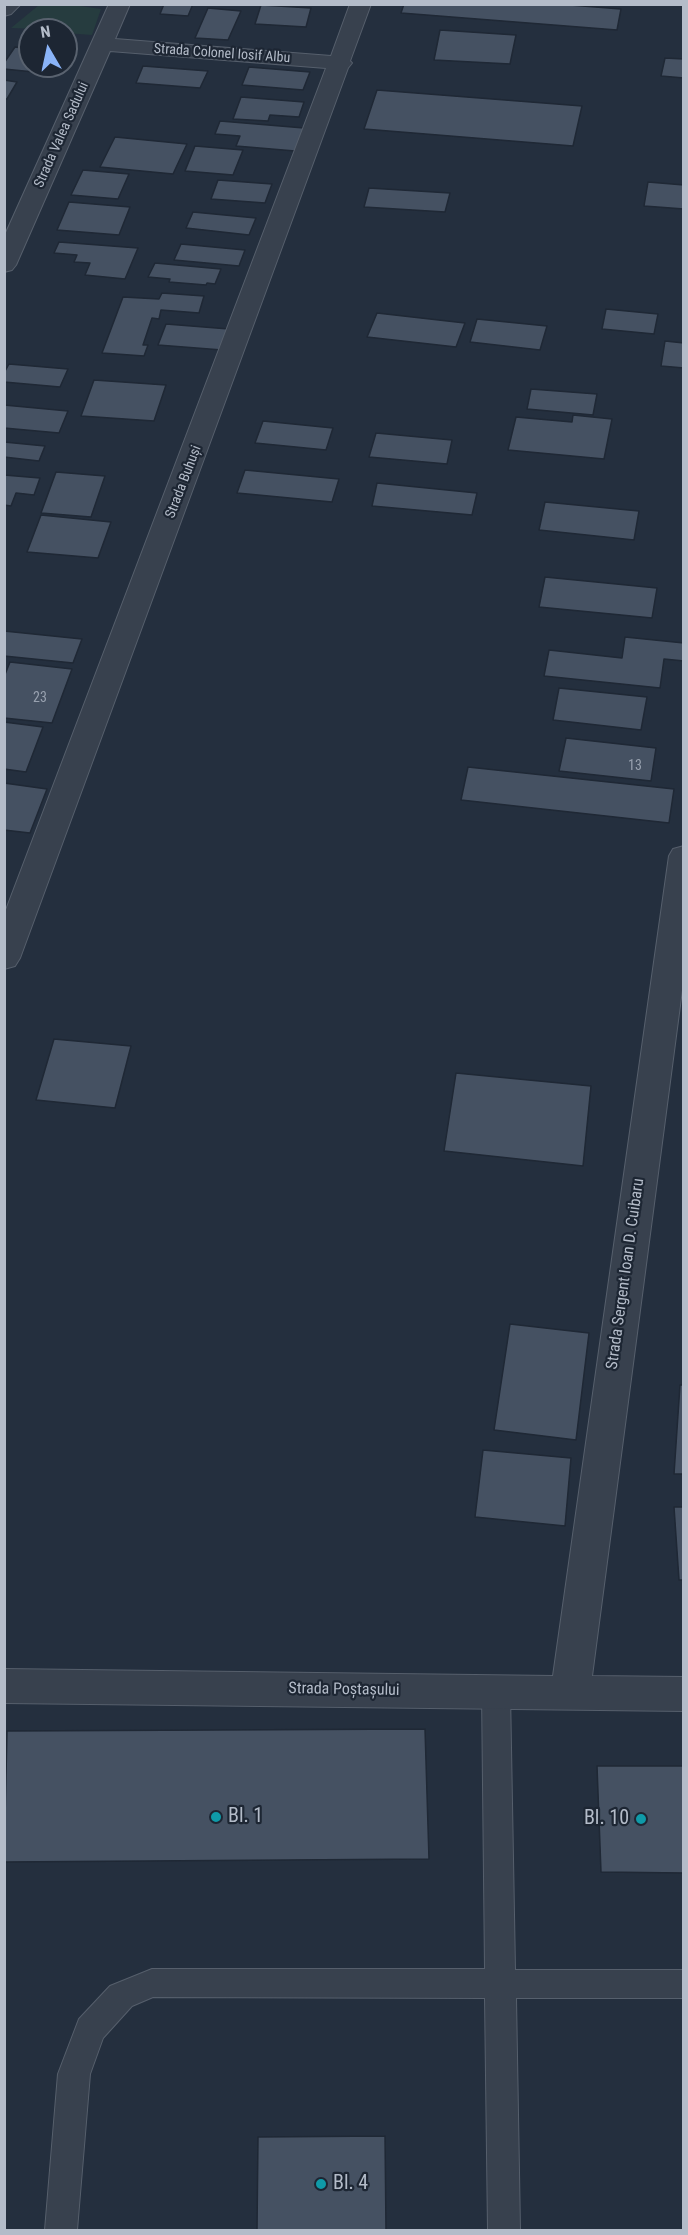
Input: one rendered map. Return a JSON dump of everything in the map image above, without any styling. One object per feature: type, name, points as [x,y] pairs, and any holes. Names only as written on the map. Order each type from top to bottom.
[{"type":"street","points":[[4,10],[11,4]]},
{"type":"street","name":"Strada Valea Sadului","points":[[4,265],[120,4]]},
{"type":"street","name":"Strada Buhuși","points":[[4,958],[362,4]]},
{"type":"street","name":"Strada Colonel Iosif Albu","points":[[103,44],[341,63]]},
{"type":"street","name":"Strada Sergent Ioan D. Cuibaru","points":[[570,1692],[684,856]]},
{"type":"street","name":"Strada Poștașului","points":[[4,1686],[684,1694]]},
{"type":"lane","points":[[496,1692],[504,2230]]},
{"type":"lane","points":[[61,2230],[74,2074],[90,2029],[121,1996],[152,1983],[684,1984]]},
{"type":"green space","points":[[39,5],[73,5],[101,9],[92,35],[78,34],[78,18],[23,18]]},
{"type":"building","points":[[164,4],[193,4],[188,16],[160,14]]},
{"type":"building","points":[[404,4],[557,4],[621,9],[617,30],[401,13]]},
{"type":"building","points":[[261,5],[311,8],[306,27],[255,24]]},
{"type":"building","points":[[208,8],[241,11],[228,40],[195,38]]},
{"type":"building","points":[[440,30],[516,35],[510,64],[434,60]]},
{"type":"building","points":[[15,47],[18,47],[18,70],[4,69],[4,63]]},
{"type":"building","points":[[665,58],[684,59],[684,78],[661,76]]},
{"type":"building","points":[[143,66],[208,71],[200,88],[136,83]]},
{"type":"building","points":[[249,67],[310,72],[303,90],[242,85]]},
{"type":"building","points":[[4,80],[17,82],[7,99],[4,99]]},
{"type":"building","points":[[377,90],[582,106],[573,146],[364,129]]},
{"type":"building","points":[[241,97],[304,102],[299,117],[270,115],[268,121],[233,119]]},
{"type":"building","points":[[220,121],[304,128],[295,151],[236,146],[240,136],[215,134]]},
{"type":"building","points":[[115,137],[187,144],[173,174],[100,167]]},
{"type":"building","points":[[195,146],[243,150],[233,175],[185,171]]},
{"type":"building","points":[[83,170],[129,174],[118,199],[71,195]]},
{"type":"building","points":[[218,180],[272,184],[265,203],[211,199]]},
{"type":"building","points":[[648,182],[684,185],[684,209],[644,206]]},
{"type":"building","points":[[369,188],[450,193],[445,212],[364,207]]},
{"type":"building","points":[[69,202],[130,207],[119,235],[57,230]]},
{"type":"building","points":[[193,212],[256,218],[249,235],[186,228]]},
{"type":"building","points":[[59,242],[138,248],[125,279],[85,275],[90,263],[74,262],[77,255],[54,253]]},
{"type":"building","points":[[181,244],[245,250],[239,266],[174,260]]},
{"type":"building","points":[[155,263],[221,269],[215,284],[169,282],[170,279],[148,277]]},
{"type":"building","points":[[162,293],[204,296],[199,313],[161,310],[159,319],[152,318],[143,345],[148,345],[144,356],[102,353],[123,297],[159,299]]},
{"type":"building","points":[[606,309],[658,314],[654,334],[602,329]]},
{"type":"building","points":[[377,313],[465,323],[456,347],[367,337]]},
{"type":"building","points":[[477,319],[547,326],[540,350],[470,342]]},
{"type":"building","points":[[166,324],[229,329],[222,350],[158,345]]},
{"type":"building","points":[[665,341],[684,343],[684,368],[661,366]]},
{"type":"building","points":[[9,364],[68,369],[60,387],[4,382],[4,373]]},
{"type":"building","points":[[94,380],[166,385],[154,421],[81,416]]},
{"type":"building","points":[[531,389],[597,394],[593,415],[527,409]]},
{"type":"building","points":[[4,405],[68,411],[59,433],[4,428]]},
{"type":"building","points":[[573,415],[612,419],[604,459],[508,450],[516,417],[572,422]]},
{"type":"building","points":[[263,421],[333,428],[326,450],[255,443]]},
{"type":"building","points":[[376,433],[452,440],[447,464],[369,457]]},
{"type":"building","points":[[4,442],[45,446],[39,461],[4,457]]},
{"type":"building","points":[[245,470],[339,479],[332,502],[237,493]]},
{"type":"building","points":[[56,472],[105,476],[91,517],[41,513]]},
{"type":"building","points":[[4,475],[40,478],[34,495],[16,493],[11,506],[4,505]]},
{"type":"building","points":[[377,483],[477,493],[472,515],[372,506]]},
{"type":"building","points":[[545,502],[639,511],[634,540],[539,530]]},
{"type":"building","points":[[41,515],[111,522],[98,558],[27,552]]},
{"type":"building","points":[[545,577],[657,588],[652,618],[539,607]]},
{"type":"building","points":[[4,631],[82,639],[73,663],[4,656]]},
{"type":"building","points":[[625,637],[684,643],[684,661],[664,659],[660,688],[544,676],[549,650],[622,658]]},
{"type":"building","points":[[10,662],[72,669],[52,723],[4,718],[4,677]]},
{"type":"building","points":[[559,688],[647,697],[641,730],[553,720]]},
{"type":"building","points":[[4,722],[43,727],[26,772],[4,769]]},
{"type":"building","points":[[566,738],[656,748],[651,781],[559,771]]},
{"type":"building","points":[[468,767],[674,789],[669,823],[461,800]]},
{"type":"building","points":[[4,783],[47,789],[30,833],[4,830]]},
{"type":"building","points":[[54,1039],[131,1046],[115,1108],[36,1100]]},
{"type":"building","points":[[456,1073],[591,1086],[583,1166],[444,1151]]},
{"type":"building","points":[[510,1324],[589,1333],[576,1440],[494,1430]]},
{"type":"building","points":[[680,1385],[684,1385],[684,1474],[674,1474]]},
{"type":"building","points":[[483,1450],[571,1458],[565,1526],[475,1517]]},
{"type":"building","points":[[674,1507],[684,1507],[684,1580],[679,1580]]},
{"type":"building","name":"Bl. 1","points":[[425,1729],[429,1859],[4,1862],[7,1731]]},
{"type":"building","name":"Bl. 10","points":[[597,1766],[684,1766],[684,1873],[601,1872]]},
{"type":"building","name":"Bl. 4","points":[[385,2136],[386,2230],[257,2230],[258,2137]]},
{"type":"place","name":"Bl. 1","points":[[216,1817]]},
{"type":"place","name":"Bl. 10","points":[[641,1819]]},
{"type":"place","name":"Bl. 4","points":[[321,2184]]}]
